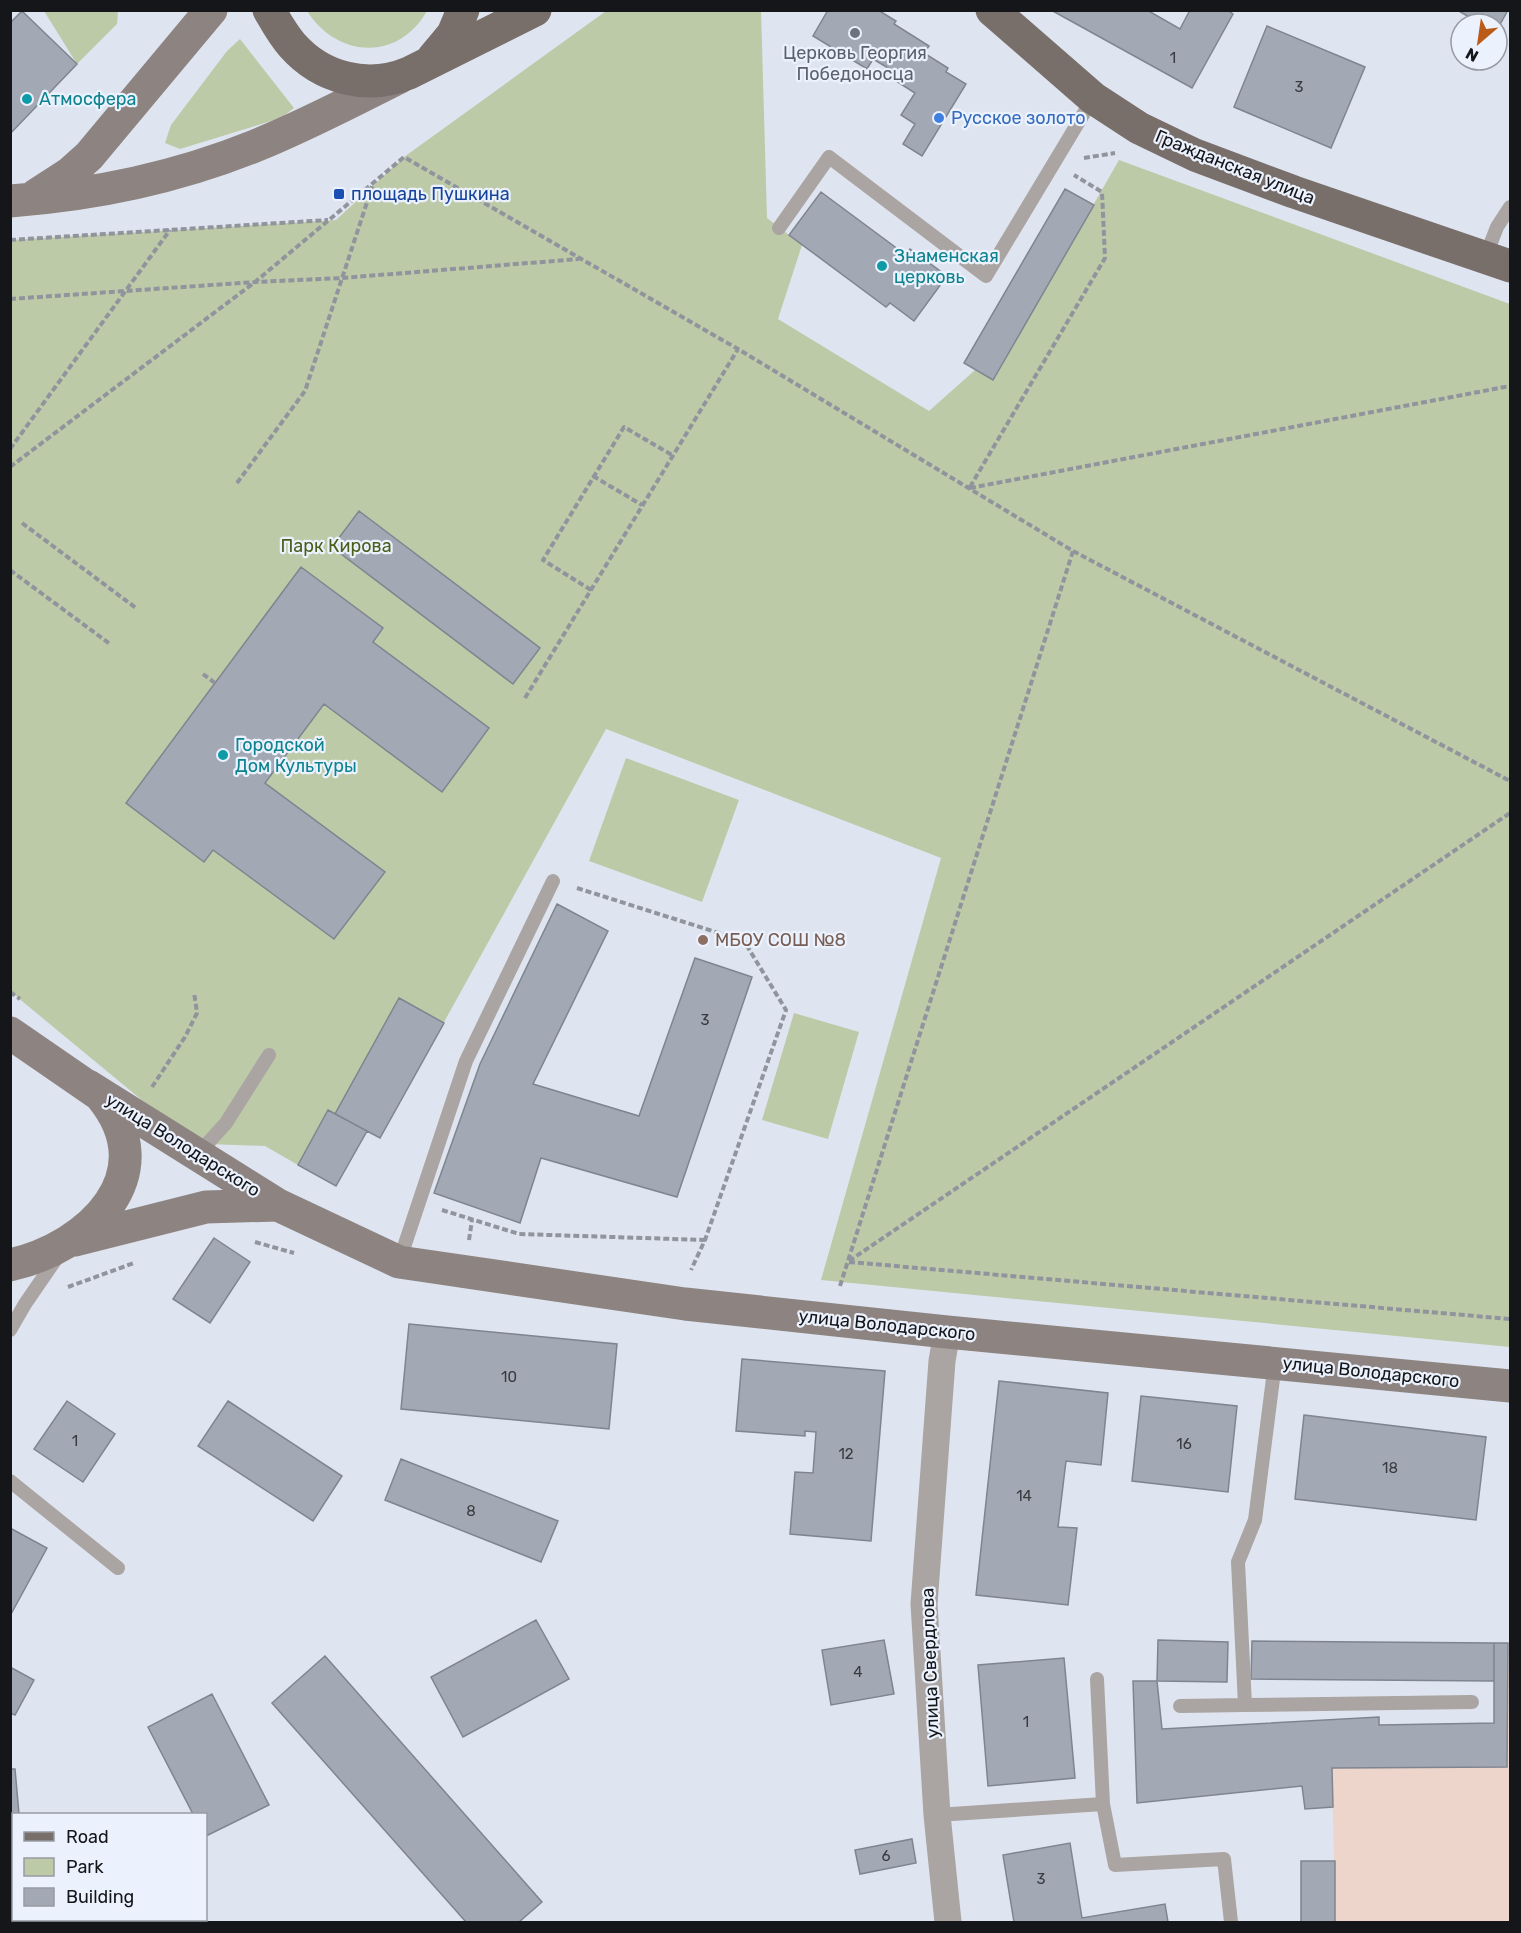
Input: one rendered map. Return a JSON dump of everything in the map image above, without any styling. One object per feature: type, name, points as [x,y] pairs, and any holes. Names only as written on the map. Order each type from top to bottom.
[{"type":"main road","points":[[413,71],[447,43],[463,10]]},
{"type":"main road","points":[[273,16],[291,45],[307,60],[336,76],[369,82],[413,71],[535,10]]},
{"type":"main road","name":"Гражданская улица","points":[[992,10],[1093,98],[1139,128],[1195,155],[1294,192],[1498,262]]},
{"type":"street","points":[[179,49],[191,10]]},
{"type":"street","points":[[18,200],[60,180],[89,156],[211,10]]},
{"type":"street","points":[[18,200],[92,191],[191,168],[285,134],[413,71]]},
{"type":"street","points":[[10,1033],[88,1086],[109,1106],[122,1132],[125,1154],[123,1175],[112,1202],[92,1223],[68,1242],[44,1254],[10,1266]]},
{"type":"street","name":"улица Володарского","points":[[88,1086],[278,1205],[399,1262],[685,1304],[947,1332],[1510,1386]]},
{"type":"street","name":"улица Володарского","points":[[68,1242],[206,1207],[278,1205]]},
{"type":"street","name":"улица Свердлова","points":[[947,1332],[942,1361],[924,1604],[937,1815],[948,1923]]},
{"type":"lane","points":[[779,228],[829,157],[986,276],[1093,98]]},
{"type":"lane","points":[[1498,262],[1497,227],[1510,207]]},
{"type":"lane","points":[[399,1262],[466,1061],[553,880]]},
{"type":"lane","points":[[214,1164],[207,1144],[226,1123],[269,1055]]},
{"type":"lane","points":[[10,1329],[68,1242]]},
{"type":"lane","points":[[1245,1705],[1238,1562],[1256,1520],[1275,1363]]},
{"type":"lane","points":[[10,1481],[118,1568]]},
{"type":"lane","points":[[1097,1679],[1102,1804],[1115,1864],[1224,1859],[1232,1923]]},
{"type":"lane","points":[[1180,1706],[1472,1702]]},
{"type":"lane","points":[[937,1815],[1102,1804]]},
{"type":"path","points":[[10,467],[255,282],[404,157],[738,349],[1073,551],[1510,781]]},
{"type":"path","points":[[970,488],[1105,258],[1102,192],[1054,164]]},
{"type":"path","points":[[237,483],[304,391],[373,183]]},
{"type":"path","points":[[10,240],[328,220]]},
{"type":"path","points":[[10,449],[170,230]]},
{"type":"path","points":[[10,299],[342,278],[580,259]]},
{"type":"path","points":[[525,698],[738,349]]},
{"type":"path","points":[[970,488],[1510,386]]},
{"type":"path","points":[[591,590],[543,560],[624,427],[672,455]]},
{"type":"path","points":[[594,476],[642,505]]},
{"type":"path","points":[[22,523],[136,608]]},
{"type":"path","points":[[841,1282],[1073,551]]},
{"type":"path","points":[[10,570],[110,644]]},
{"type":"path","points":[[203,674],[215,683]]},
{"type":"path","points":[[849,1262],[1510,813]]},
{"type":"path","points":[[418,1203],[519,1234],[705,1240],[786,1010],[744,941],[553,880]]},
{"type":"path","points":[[149,1092],[185,1037],[197,1013],[194,992]]},
{"type":"path","points":[[849,1262],[1510,1319]]},
{"type":"shaded area","points":[[1508,1643],[1510,1643],[1510,1922],[1335,1922],[1332,1768],[1507,1766]]},
{"type":"green space","name":"Парк Кирова","points":[[761,10],[767,218],[802,245],[778,319],[929,411],[975,370],[993,380],[1119,160],[1510,304],[1510,1347],[821,1280],[941,858],[606,729],[380,1138],[328,1110],[298,1165],[265,1146],[207,1144],[143,1101],[11,992],[10,240],[336,220],[404,157],[606,11]]},
{"type":"green space","points":[[44,11],[118,11],[117,24],[77,64]]},
{"type":"green space","points":[[307,11],[427,11],[415,28],[400,39],[384,46],[367,48],[334,38],[320,27]]},
{"type":"green space","points":[[240,39],[294,108],[281,118],[180,149],[165,143],[171,125],[227,51]]},
{"type":"green space","points":[[626,758],[739,800],[702,902],[589,861]]},
{"type":"green space","points":[[794,1013],[859,1032],[828,1139],[762,1120]]},
{"type":"building","points":[[828,10],[878,10],[896,21],[894,24],[929,46],[924,53],[948,68],[946,72],[966,84],[922,156],[903,144],[915,124],[901,115],[915,93],[896,81],[900,75],[873,59],[867,69],[813,36]]},
{"type":"building","points":[[1051,10],[1147,10],[1180,29],[1190,10],[1227,10],[1233,14],[1192,88]]},
{"type":"building","points":[[1457,10],[1508,10],[1507,12],[1460,12]]},
{"type":"building","name":"Атмосфера","points":[[22,11],[77,64],[10,134],[10,23]]},
{"type":"building","points":[[1267,26],[1365,67],[1331,148],[1234,107]]},
{"type":"building","points":[[1065,189],[1094,205],[993,380],[964,363]]},
{"type":"building","name":"Знаменская церковь","points":[[821,192],[906,255],[910,249],[947,276],[914,321],[890,303],[886,307],[789,235]]},
{"type":"building","points":[[359,511],[540,648],[513,684],[332,547]]},
{"type":"building","name":"Городской Дом Культуры","points":[[301,567],[383,628],[373,642],[489,728],[442,792],[324,704],[265,783],[385,872],[334,939],[213,850],[204,862],[126,803]]},
{"type":"building","points":[[557,904],[608,931],[533,1084],[639,1116],[695,958],[752,977],[677,1197],[541,1158],[520,1223],[434,1193],[480,1064]]},
{"type":"building","points":[[399,998],[444,1023],[380,1138],[335,1114]]},
{"type":"building","points":[[328,1110],[367,1131],[336,1186],[298,1165]]},
{"type":"building","points":[[214,1238],[250,1262],[210,1323],[173,1299]]},
{"type":"building","points":[[409,1324],[617,1344],[609,1429],[401,1409]]},
{"type":"building","points":[[742,1359],[885,1371],[871,1541],[790,1534],[795,1472],[813,1473],[816,1432],[805,1431],[805,1436],[736,1431]]},
{"type":"building","points":[[999,1381],[1108,1393],[1101,1465],[1066,1461],[1058,1527],[1077,1528],[1068,1605],[976,1595]]},
{"type":"building","points":[[1141,1396],[1237,1406],[1228,1492],[1132,1481]]},
{"type":"building","points":[[67,1401],[115,1434],[83,1482],[34,1449]]},
{"type":"building","points":[[228,1401],[342,1476],[313,1521],[198,1446]]},
{"type":"building","points":[[1304,1415],[1486,1437],[1476,1520],[1295,1499]]},
{"type":"building","points":[[401,1459],[558,1521],[541,1562],[385,1500]]},
{"type":"building","points":[[10,1528],[47,1548],[10,1616]]},
{"type":"building","points":[[536,1620],[569,1679],[463,1737],[431,1677]]},
{"type":"building","points":[[884,1640],[894,1694],[831,1705],[822,1650]]},
{"type":"building","points":[[1158,1640],[1228,1642],[1227,1682],[1157,1681]]},
{"type":"building","points":[[1252,1641],[1494,1643],[1494,1681],[1251,1679]]},
{"type":"building","points":[[1494,1643],[1508,1643],[1507,1767],[1332,1768],[1333,1807],[1305,1809],[1302,1786],[1137,1803],[1133,1681],[1157,1681],[1162,1729],[1379,1717],[1379,1725],[1494,1723]]},
{"type":"building","points":[[325,1656],[542,1902],[519,1922],[466,1922],[272,1703]]},
{"type":"building","points":[[1064,1658],[1075,1778],[988,1786],[978,1665]]},
{"type":"building","points":[[10,1667],[34,1680],[15,1715],[10,1713]]},
{"type":"building","points":[[212,1694],[269,1805],[207,1836],[207,1813],[192,1813],[148,1727]]},
{"type":"building","points":[[10,1769],[15,1769],[19,1813],[12,1813],[12,1864],[10,1864]]},
{"type":"building","points":[[912,1839],[916,1863],[860,1874],[855,1850]]},
{"type":"building","points":[[1070,1843],[1082,1918],[1165,1904],[1168,1922],[1014,1922],[1003,1855]]},
{"type":"building","points":[[1301,1861],[1335,1861],[1335,1922],[1301,1922]]},
{"type":"place","name":"Церковь Георгия Победоносца","points":[[855,33]]},
{"type":"place","name":"Атмосфера","points":[[27,99]]},
{"type":"place","name":"Русское золото","points":[[939,118]]},
{"type":"place","name":"площадь Пушкина","points":[[339,194]]},
{"type":"place","name":"Знаменская церковь","points":[[882,266]]},
{"type":"place","name":"Городской Дом Культуры","points":[[223,755]]},
{"type":"place","name":"МБОУ СОШ №8","points":[[703,940]]}]
